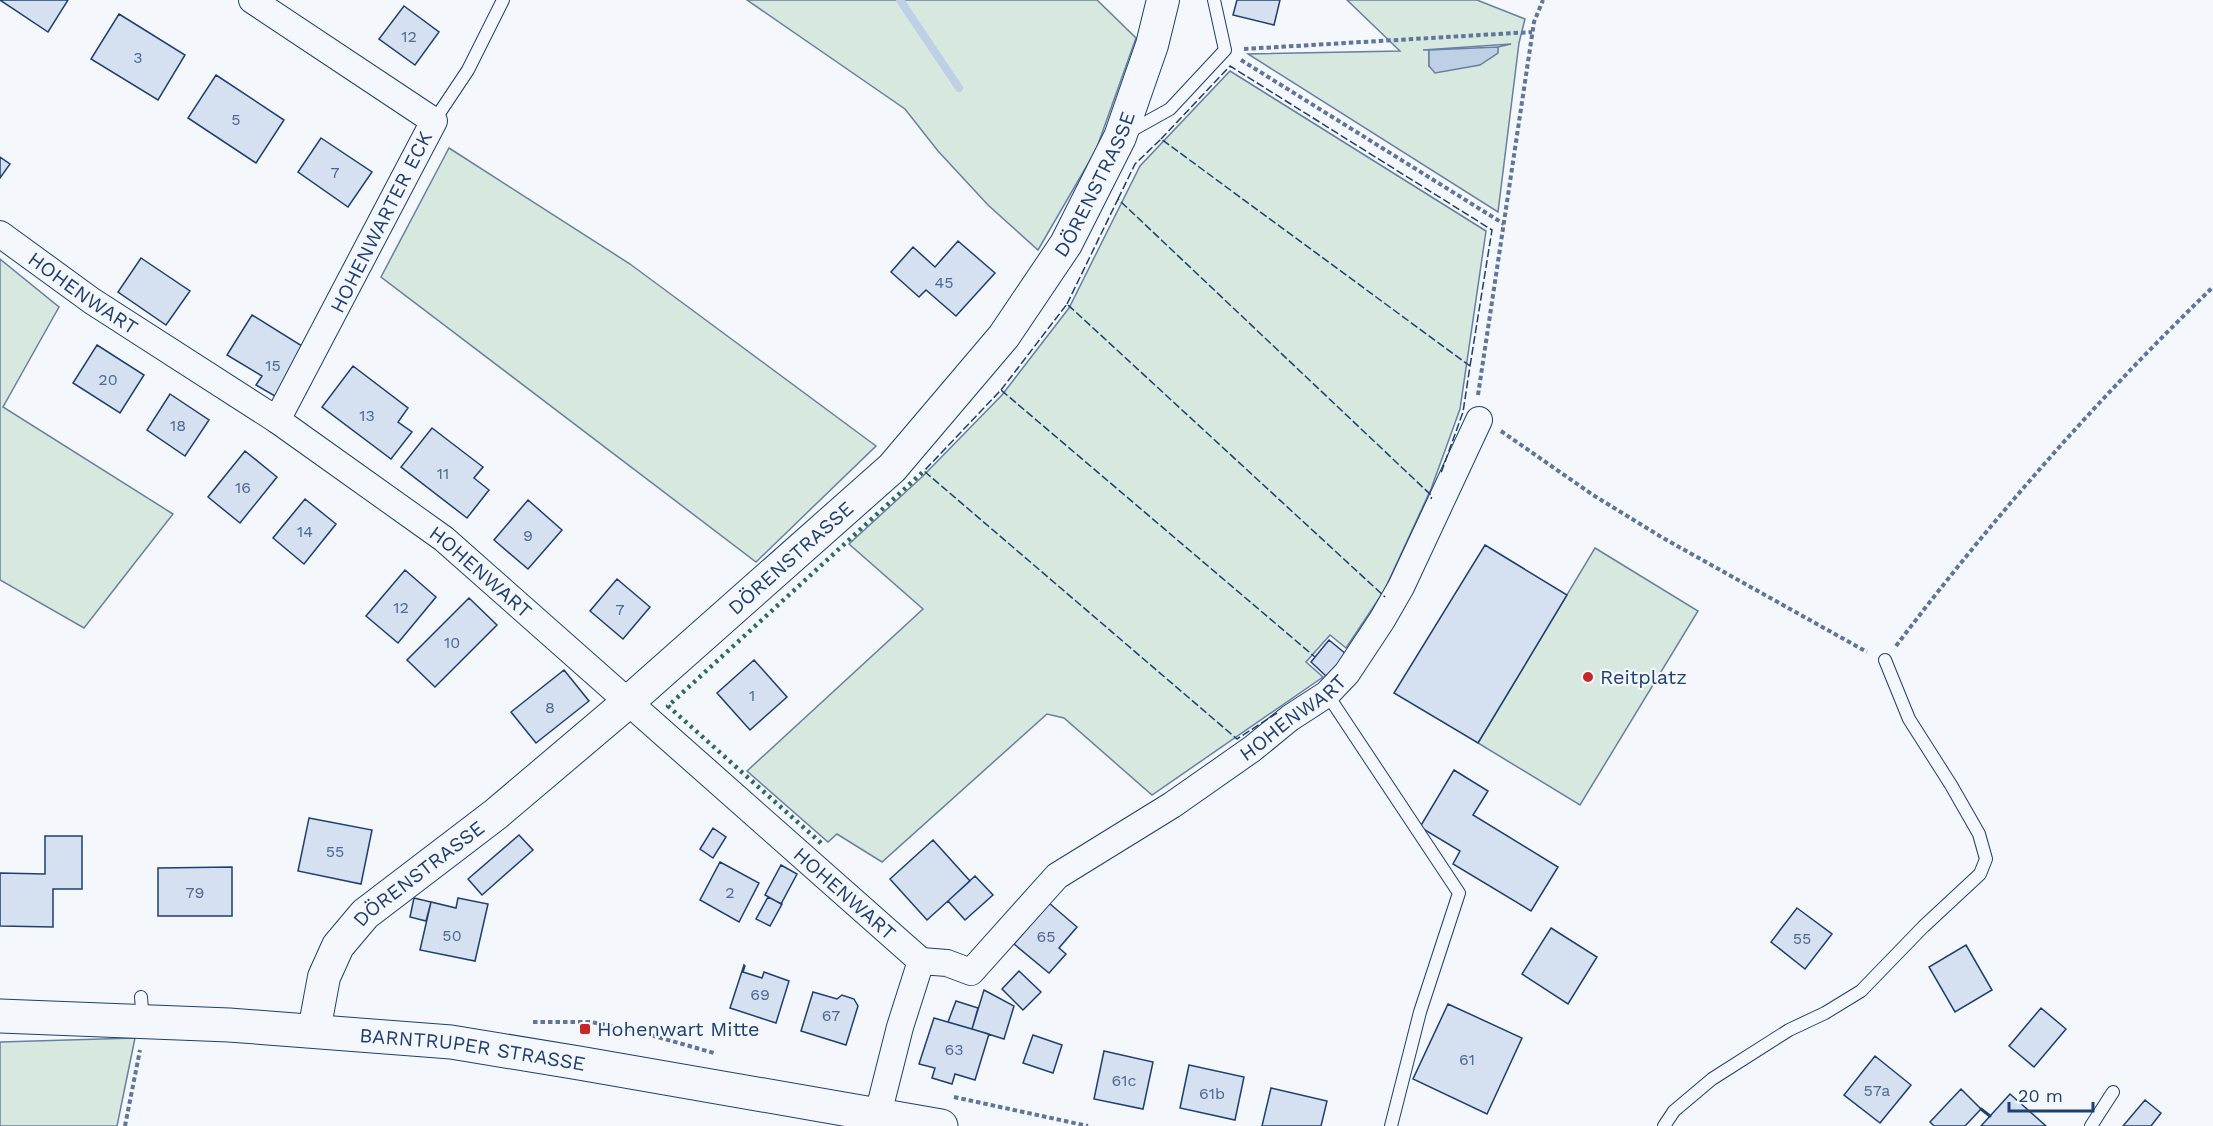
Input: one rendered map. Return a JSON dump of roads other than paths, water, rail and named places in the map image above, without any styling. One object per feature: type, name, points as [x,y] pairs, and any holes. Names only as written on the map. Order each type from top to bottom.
[{"type":"main road","name":"BARNTRUPER STRASSE","points":[[0,1016],[142,1018],[451,1042],[941,1126]]},
{"type":"street","name":"HOHENWARTER ECK","points":[[252,0],[434,121],[277,420]]},
{"type":"street","name":"DÖRENSTRASSE","points":[[314,1031],[324,977],[338,946],[365,914],[496,814],[627,703],[892,468],[1004,336],[1066,244],[1120,137],[1152,45],[1163,0]]},
{"type":"street","name":"HOHENWART","points":[[0,234],[92,301],[277,420],[444,539],[921,961],[947,963],[971,972],[1057,876],[1172,805],[1252,749],[1290,718],[1327,694],[1347,673],[1401,587],[1479,420]]},
{"type":"street","points":[[878,1114],[900,1027],[921,961]]},
{"type":"lane","points":[[434,121],[468,70],[503,0]]},
{"type":"lane","points":[[1120,137],[1170,109],[1225,50],[1214,0]]},
{"type":"lane","points":[[1664,1126],[1674,1111],[1712,1079],[1789,1030],[1825,1013],[1861,991],[1923,927],[1980,874],[1986,859],[1979,834],[1909,719],[1885,660]]},
{"type":"lane","points":[[1327,694],[1459,893],[1420,1012],[1391,1126]]},
{"type":"lane","points":[[2091,1126],[2113,1092]]},
{"type":"water","points":[[1498,47],[1498,53],[1480,65],[1435,73],[1429,66],[1429,50]]},
{"type":"waterway","points":[[900,0],[959,88]]},
{"type":"place","name":"Reitplatz","points":[[1588,677]]},
{"type":"place","name":"Hohenwart Mitte","points":[[585,1029]]}]
